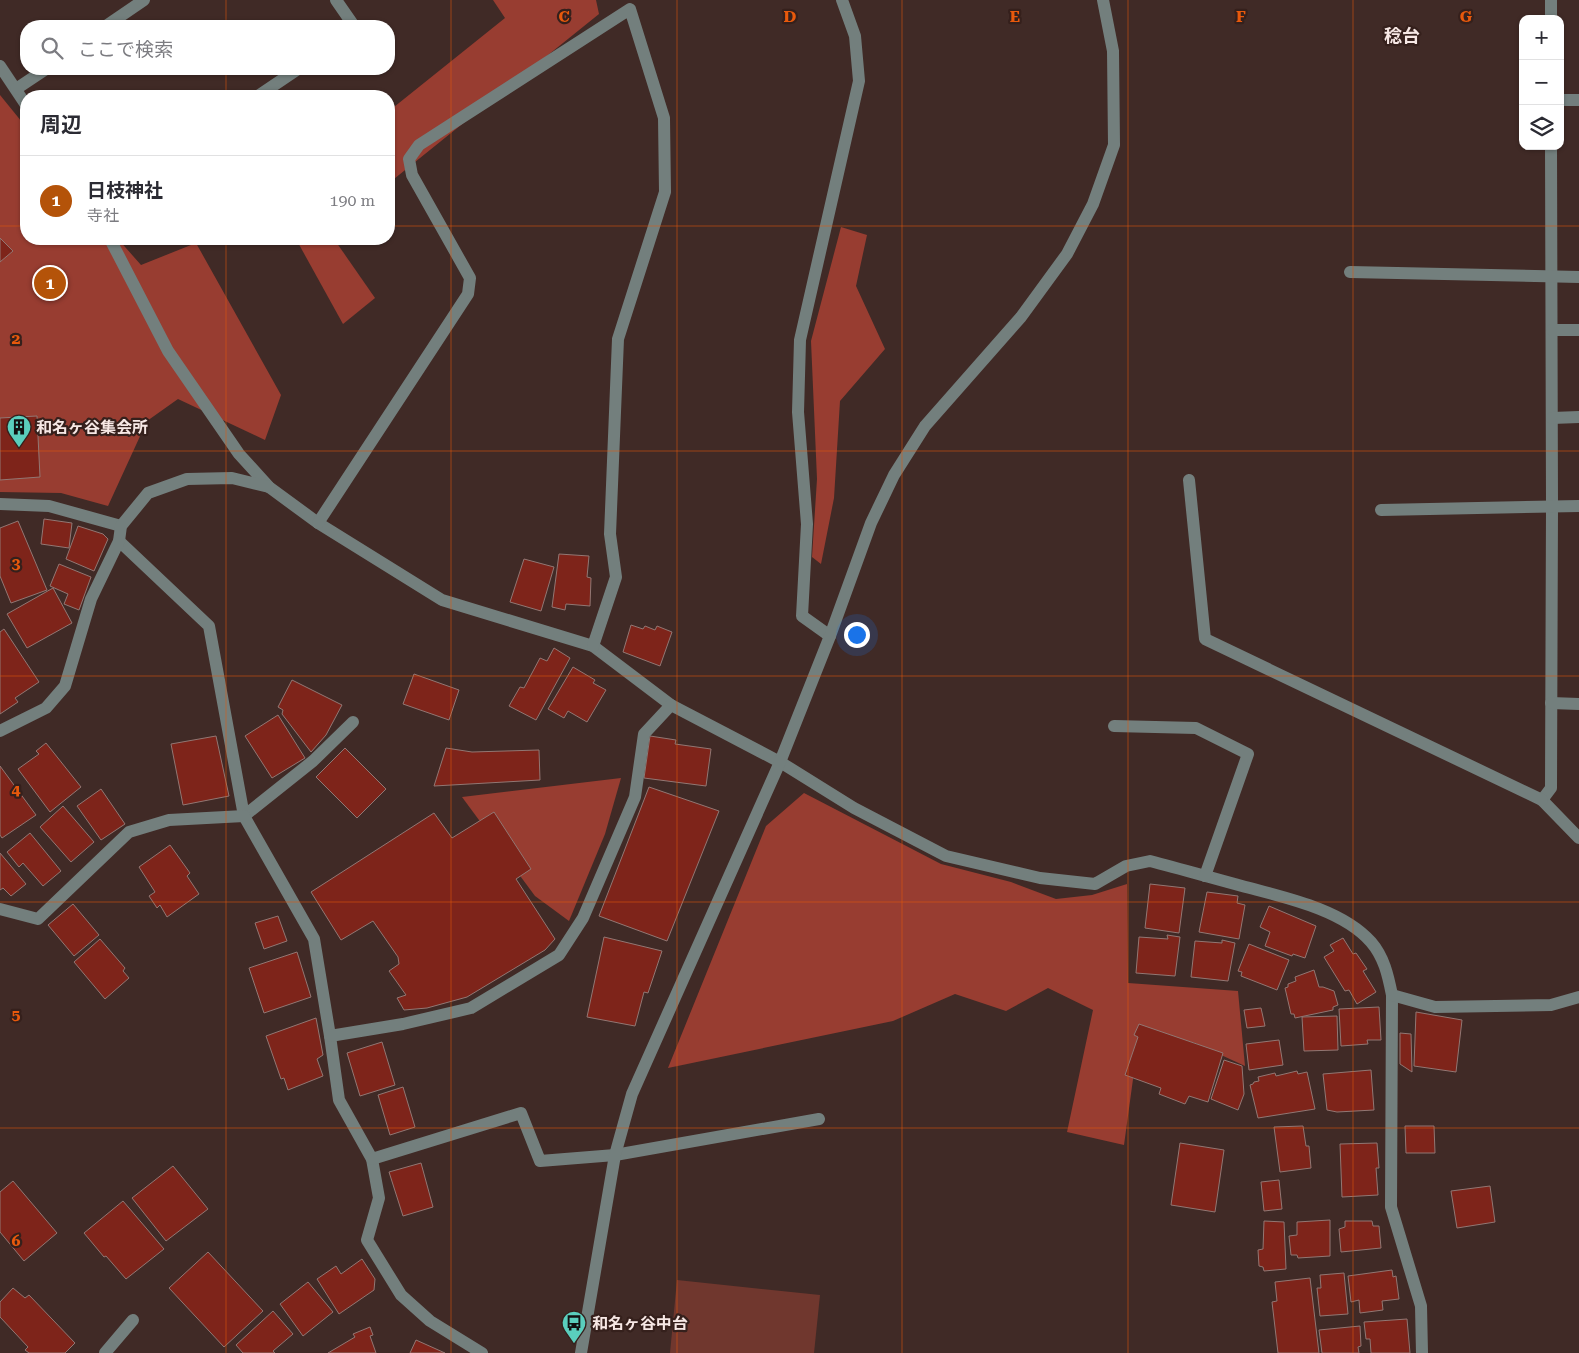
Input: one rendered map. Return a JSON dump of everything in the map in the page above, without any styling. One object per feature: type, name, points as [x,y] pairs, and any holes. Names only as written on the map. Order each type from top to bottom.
[{"type":"street","points":[[115,20],[144,0]]},
{"type":"street","points":[[336,0],[350,20]]},
{"type":"street","points":[[830,636],[802,616],[807,524],[798,412],[800,340],[859,81],[855,36],[842,0]]},
{"type":"street","points":[[582,1353],[615,1155],[632,1094],[780,762],[830,636],[871,523],[894,475],[925,426],[1021,317],[1067,254],[1093,204],[1114,145],[1113,51],[1103,0]]},
{"type":"street","points":[[1551,0],[1551,15]]},
{"type":"street","points":[[318,523],[468,294],[470,278],[412,175],[409,160],[419,146],[630,9],[664,118],[665,192],[618,339],[610,534],[616,577],[593,646]]},
{"type":"street","points":[[0,66],[20,95]]},
{"type":"street","points":[[16,89],[37,75]]},
{"type":"street","points":[[267,90],[289,75]]},
{"type":"street","points":[[1564,100],[1579,100]]},
{"type":"street","points":[[1542,800],[1551,788],[1551,150]]},
{"type":"street","points":[[113,245],[168,351],[239,454],[269,486],[318,523],[442,600],[593,646],[671,705],[780,762],[854,808],[946,856],[1040,878],[1095,884],[1126,866],[1150,861],[1313,907],[1346,921],[1370,940],[1380,954],[1387,972],[1392,994],[1391,1206],[1421,1306],[1422,1353]]},
{"type":"street","points":[[1350,272],[1552,278],[1579,277]]},
{"type":"street","points":[[1552,330],[1579,330]]},
{"type":"street","points":[[1552,418],[1579,417]]},
{"type":"street","points":[[0,731],[46,708],[65,686],[91,599],[119,541],[121,526],[148,494],[187,479],[232,478],[269,486]]},
{"type":"street","points":[[1188,480],[1205,640],[1542,800],[1579,838]]},
{"type":"street","points":[[0,504],[49,506],[121,526]]},
{"type":"street","points":[[1381,510],[1579,506]]},
{"type":"street","points":[[119,541],[209,626],[244,816],[314,939],[339,1100],[372,1160],[379,1198],[367,1240],[401,1295],[430,1321],[482,1353]]},
{"type":"street","points":[[1552,704],[1579,704]]},
{"type":"street","points":[[330,1036],[403,1024],[471,1008],[558,955],[583,918],[635,796],[644,734],[671,705]]},
{"type":"street","points":[[0,909],[38,919],[129,832],[169,820],[244,816],[313,761],[353,722]]},
{"type":"street","points":[[1114,726],[1196,728],[1248,754],[1205,876]]},
{"type":"street","points":[[1392,994],[1435,1007],[1551,1005],[1579,997]]},
{"type":"street","points":[[372,1160],[521,1113],[540,1161],[615,1155],[819,1119]]},
{"type":"street","points":[[105,1353],[133,1320]]},
{"type":"shaded area","points":[[493,0],[596,0],[599,14],[395,178],[395,106],[505,18]]},
{"type":"shaded area","points":[[0,95],[20,120],[20,245],[123,245],[141,265],[191,245],[197,245],[281,395],[265,440],[178,399],[147,421],[108,506],[61,493],[0,492]]},
{"type":"shaded area","points":[[841,227],[867,235],[856,286],[885,349],[840,401],[834,498],[821,564],[812,557],[817,479],[811,341]]},
{"type":"shaded area","points":[[299,245],[338,245],[375,298],[343,324]]},
{"type":"shaded area","points":[[621,778],[605,834],[569,921],[535,896],[462,797]]},
{"type":"shaded area","points":[[804,793],[941,864],[1011,882],[1056,899],[1092,895],[1127,884],[1128,983],[1238,991],[1245,1066],[1195,1043],[1140,1028],[1124,1145],[1067,1132],[1093,1010],[1048,988],[1006,1011],[955,994],[893,1021],[668,1068],[766,826]]},
{"type":"shaded area","points":[[677,1280],[820,1295],[814,1353],[670,1353]]},
{"type":"building","points":[[0,238],[13,251],[0,262]]},
{"type":"building","name":"和名ヶ谷集会所","points":[[37,416],[40,477],[0,480],[0,418]]},
{"type":"building","points":[[44,519],[72,523],[69,548],[41,544]]},
{"type":"building","points":[[18,521],[47,590],[11,603],[0,576],[0,528]]},
{"type":"building","points":[[78,526],[103,534],[108,539],[94,571],[66,559]]},
{"type":"building","points":[[559,554],[589,556],[587,577],[591,578],[590,606],[566,604],[565,610],[552,607]]},
{"type":"building","points":[[524,559],[554,567],[541,611],[510,602]]},
{"type":"building","points":[[59,564],[91,577],[79,610],[64,604],[68,594],[50,586]]},
{"type":"building","points":[[53,588],[72,623],[27,648],[7,614]]},
{"type":"building","points":[[631,625],[643,629],[645,626],[655,630],[657,626],[672,632],[660,666],[623,652]]},
{"type":"building","points":[[4,629],[39,682],[15,698],[18,702],[0,714],[0,632]]},
{"type":"building","points":[[554,648],[570,658],[536,720],[509,706],[520,687],[524,688],[540,658],[547,661]]},
{"type":"building","points":[[573,667],[595,680],[593,683],[606,690],[587,722],[568,711],[564,718],[548,709]]},
{"type":"building","points":[[414,674],[459,690],[449,720],[403,704]]},
{"type":"building","points":[[292,680],[342,705],[326,735],[311,752],[282,714],[283,710],[278,707]]},
{"type":"building","points":[[278,715],[305,758],[272,778],[245,736]]},
{"type":"building","points":[[216,736],[229,796],[183,805],[171,744]]},
{"type":"building","points":[[650,736],[676,740],[675,744],[711,749],[706,786],[644,778]]},
{"type":"building","points":[[46,743],[81,787],[50,812],[18,769],[39,754],[36,751]]},
{"type":"building","points":[[345,748],[386,789],[357,818],[316,777]]},
{"type":"building","points":[[446,748],[472,752],[539,750],[540,780],[434,786]]},
{"type":"building","points":[[0,766],[36,815],[2,838],[0,835]]},
{"type":"building","points":[[649,787],[719,811],[667,941],[599,916]]},
{"type":"building","points":[[101,789],[125,824],[101,840],[77,806]]},
{"type":"building","points":[[63,806],[94,842],[71,862],[40,827]]},
{"type":"building","points":[[494,812],[531,869],[516,879],[555,939],[545,950],[467,997],[427,1008],[404,1010],[397,998],[406,995],[389,971],[399,964],[398,957],[373,921],[341,940],[311,892],[434,813],[452,838]]},
{"type":"building","points":[[30,833],[61,871],[43,886],[23,863],[19,867],[7,852]]},
{"type":"building","points":[[170,845],[190,873],[187,876],[199,894],[167,917],[160,905],[157,908],[149,896],[155,892],[139,867]]},
{"type":"building","points":[[0,853],[26,884],[11,896],[3,888],[0,890]]},
{"type":"building","points":[[1150,884],[1185,888],[1179,933],[1145,928]]},
{"type":"building","points":[[1207,892],[1238,896],[1237,903],[1245,905],[1239,939],[1199,932]]},
{"type":"building","points":[[73,904],[99,935],[74,956],[48,925]]},
{"type":"building","points":[[1269,906],[1316,926],[1305,958],[1293,954],[1292,956],[1265,946],[1270,932],[1260,927]]},
{"type":"building","points":[[278,916],[287,941],[264,949],[255,923]]},
{"type":"building","points":[[1167,935],[1180,937],[1175,976],[1136,973],[1139,937],[1168,939]]},
{"type":"building","points":[[604,937],[662,951],[648,993],[644,992],[635,1026],[587,1017]]},
{"type":"building","points":[[1343,938],[1353,954],[1356,953],[1367,969],[1363,971],[1376,992],[1357,1004],[1349,990],[1345,991],[1324,957],[1334,951],[1330,945]]},
{"type":"building","points":[[100,939],[125,968],[123,971],[129,978],[105,999],[74,962]]},
{"type":"building","points":[[1222,940],[1235,943],[1228,981],[1191,977],[1195,941],[1222,943]]},
{"type":"building","points":[[1249,944],[1289,960],[1277,990],[1241,976],[1242,972],[1238,971]]},
{"type":"building","points":[[297,952],[311,997],[264,1013],[249,968]]},
{"type":"building","points":[[1314,970],[1319,987],[1334,991],[1338,1005],[1333,1007],[1333,1010],[1295,1018],[1294,1014],[1291,1014],[1285,988],[1288,987],[1288,984],[1296,981],[1295,977]]},
{"type":"building","points":[[1379,1007],[1381,1040],[1367,1040],[1368,1044],[1341,1046],[1339,1009]]},
{"type":"building","points":[[1261,1008],[1265,1026],[1247,1028],[1244,1010]]},
{"type":"building","points":[[1416,1012],[1462,1020],[1456,1072],[1414,1066]]},
{"type":"building","points":[[1337,1016],[1338,1050],[1304,1051],[1302,1017]]},
{"type":"building","points":[[316,1018],[323,1055],[317,1059],[323,1076],[288,1090],[284,1078],[281,1079],[266,1036]]},
{"type":"building","points":[[1139,1024],[1223,1053],[1208,1102],[1189,1096],[1185,1104],[1159,1094],[1161,1088],[1125,1075],[1138,1037],[1134,1035]]},
{"type":"building","points":[[1400,1033],[1411,1034],[1412,1072],[1400,1064]]},
{"type":"building","points":[[1279,1040],[1283,1065],[1249,1070],[1246,1044]]},
{"type":"building","points":[[382,1042],[395,1085],[360,1096],[347,1053]]},
{"type":"building","points":[[1224,1060],[1242,1066],[1244,1094],[1238,1110],[1211,1099]]},
{"type":"building","points":[[1371,1070],[1374,1110],[1337,1112],[1327,1110],[1323,1074]]},
{"type":"building","points":[[1297,1071],[1298,1074],[1307,1072],[1315,1109],[1258,1118],[1250,1085],[1259,1081],[1258,1077],[1275,1073],[1276,1076]]},
{"type":"building","points":[[403,1087],[415,1127],[390,1135],[378,1095]]},
{"type":"building","points":[[1303,1126],[1306,1146],[1309,1146],[1311,1168],[1280,1172],[1274,1127]]},
{"type":"building","points":[[1405,1126],[1434,1126],[1435,1153],[1406,1153]]},
{"type":"building","points":[[1180,1143],[1224,1150],[1215,1212],[1171,1205]]},
{"type":"building","points":[[1377,1143],[1379,1168],[1376,1168],[1378,1195],[1342,1197],[1340,1144]]},
{"type":"building","points":[[421,1163],[433,1207],[403,1216],[389,1172]]},
{"type":"building","points":[[173,1166],[208,1209],[166,1241],[132,1198]]},
{"type":"building","points":[[1279,1180],[1282,1209],[1264,1211],[1261,1182]]},
{"type":"building","points":[[13,1181],[57,1233],[24,1261],[0,1232],[0,1192]]},
{"type":"building","points":[[1490,1186],[1495,1222],[1457,1228],[1451,1191]]},
{"type":"building","points":[[123,1201],[164,1249],[126,1279],[84,1233]]},
{"type":"building","points":[[1330,1220],[1330,1256],[1298,1258],[1297,1255],[1291,1255],[1289,1236],[1297,1235],[1297,1222]]},
{"type":"building","points":[[1264,1221],[1284,1222],[1286,1269],[1264,1271],[1263,1267],[1259,1266],[1258,1250],[1263,1249]]},
{"type":"building","points":[[1345,1221],[1372,1221],[1373,1226],[1379,1226],[1381,1248],[1341,1252],[1339,1229],[1345,1227]]},
{"type":"building","points":[[208,1252],[263,1311],[224,1347],[169,1288]]},
{"type":"building","points":[[362,1259],[375,1279],[374,1290],[339,1314],[317,1279],[336,1266],[341,1274]]},
{"type":"building","points":[[1392,1270],[1393,1277],[1396,1276],[1399,1299],[1382,1301],[1383,1310],[1360,1313],[1359,1300],[1351,1302],[1348,1276]]},
{"type":"building","points":[[1344,1273],[1348,1314],[1320,1316],[1317,1288],[1321,1288],[1320,1275]]},
{"type":"building","points":[[1310,1278],[1319,1353],[1278,1353],[1272,1302],[1277,1301],[1275,1282]]},
{"type":"building","points":[[308,1282],[333,1312],[303,1336],[280,1304]]},
{"type":"building","points":[[13,1288],[25,1298],[29,1295],[75,1343],[65,1353],[29,1353],[25,1350],[28,1347],[0,1317],[0,1302]]},
{"type":"building","points":[[273,1311],[293,1334],[273,1351],[275,1353],[243,1353],[236,1345]]},
{"type":"building","points":[[1407,1319],[1410,1353],[1371,1353],[1370,1339],[1366,1339],[1364,1322]]},
{"type":"building","points":[[1360,1326],[1361,1346],[1358,1347],[1359,1353],[1322,1353],[1319,1330]]},
{"type":"building","points":[[370,1327],[373,1335],[370,1336],[376,1353],[328,1353],[355,1337],[353,1334]]},
{"type":"building","points":[[416,1340],[445,1353],[410,1353]]},
{"type":"place","name":"日枝神社","points":[[50,283]]},
{"type":"place","name":"和名ヶ谷集会所","points":[[19,448]]},
{"type":"place","name":"和名ヶ谷中台","points":[[574,1344]]},
{"type":"district","name":"稔台","points":[[1402,36]]}]
